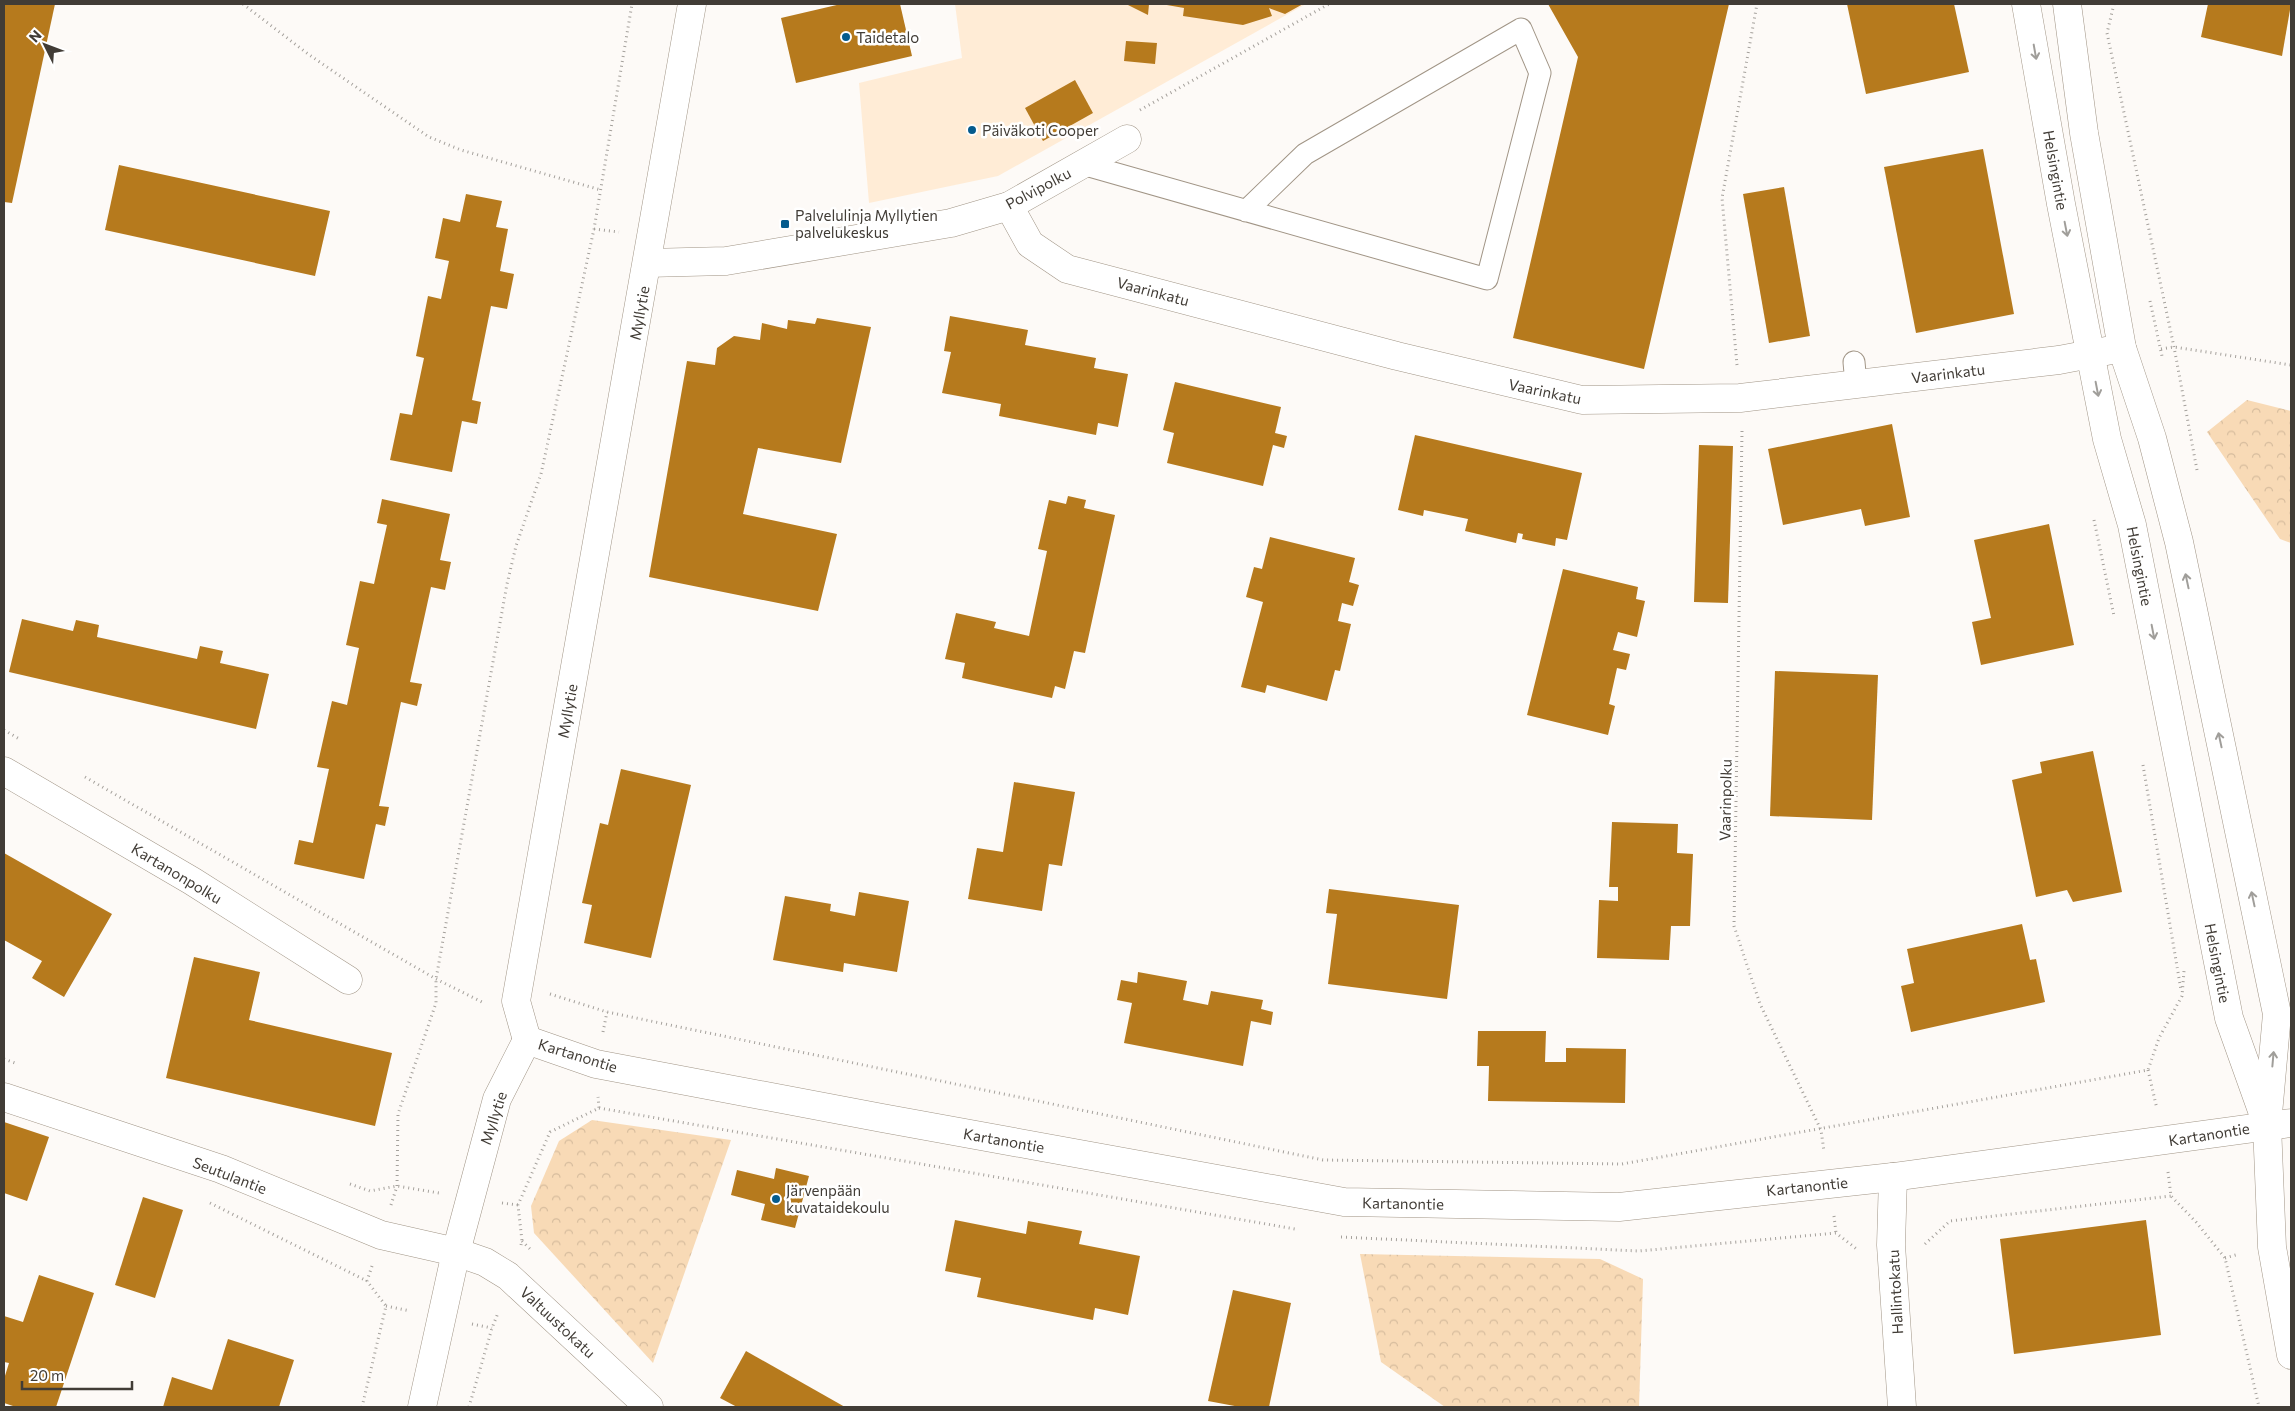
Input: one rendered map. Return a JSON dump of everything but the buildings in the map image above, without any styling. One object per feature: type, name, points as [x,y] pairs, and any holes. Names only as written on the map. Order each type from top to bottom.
[{"type":"street","name":"Myllytie","points":[[422,1407],[456,1252],[497,1099],[527,1040],[516,1001],[692,4]]},
{"type":"street","name":"Helsingintie","points":[[2026,4],[2061,204],[2107,440],[2132,525],[2229,1018],[2279,1124]]},
{"type":"street","name":"Helsingintie","points":[[2067,4],[2084,133],[2122,348],[2152,438],[2179,542],[2277,1014],[2279,1124],[2272,1247],[2291,1355]]},
{"type":"street","name":"Polvipolku","points":[[647,263],[726,261],[951,223],[1009,206],[1127,139]]},
{"type":"street","name":"Vaarinkatu","points":[[1009,206],[1030,244],[1068,269],[1340,341],[1582,400],[1740,398],[1855,373],[2090,354],[2122,348]]},
{"type":"street","name":"Kartanonpolku","points":[[4,771],[192,881],[348,980]]},
{"type":"street","name":"Kartanontie","points":[[527,1040],[596,1064],[1344,1202],[1619,1207],[1893,1177],[2279,1124]]},
{"type":"street","name":"Seutulantie","points":[[4,1097],[220,1169],[381,1234],[456,1252]]},
{"type":"street","name":"Hallintokatu","points":[[1893,1177],[1892,1245],[1902,1407]]},
{"type":"street","name":"Valtuustokatu","points":[[456,1252],[485,1262],[508,1276],[649,1407]]},
{"type":"lane","points":[[1082,164],[1246,211],[1487,279],[1540,73],[1521,30],[1305,154],[1246,211]]},
{"type":"path","points":[[243,4],[308,54],[428,137],[461,150],[601,190]]},
{"type":"path","points":[[362,1407],[386,1306],[367,1281],[397,1186],[398,1114],[436,1003],[436,979],[507,584],[516,546],[542,474],[601,190],[632,4]]},
{"type":"path","name":"Vaarinpolku","points":[[1757,4],[1722,198],[1742,425],[1734,926],[1760,1004],[1821,1130],[1830,1184]]},
{"type":"path","points":[[2114,4],[2107,33],[2174,347],[2198,474]]},
{"type":"path","points":[[2161,349],[2174,347],[2291,365]]},
{"type":"path","points":[[2175,390],[2181,389]]},
{"type":"path","points":[[4,730],[30,745]]},
{"type":"path","points":[[82,775],[436,979],[490,1006],[553,993],[607,1012],[1323,1160],[1622,1164],[1821,1130],[2148,1070],[2160,1038],[2182,996]]},
{"type":"path","points":[[468,1407],[508,1276],[522,1240],[518,1205],[550,1132],[599,1108],[596,1064],[607,1012]]},
{"type":"path","points":[[2171,1196],[2196,1222],[2225,1258],[2259,1407]]},
{"type":"shaded area","name":"Päiväkoti Cooper","points":[[955,4],[1306,4],[998,176],[869,203],[859,83],[962,58]]},
{"type":"green space","points":[[2247,400],[2291,411],[2291,543],[2280,539],[2207,432]]},
{"type":"green space","points":[[592,1120],[731,1140],[653,1363],[534,1233],[531,1206],[559,1141]]},
{"type":"green space","points":[[1360,1254],[1600,1259],[1643,1279],[1639,1407],[1445,1407],[1381,1362]]},
{"type":"place","name":"Taidetalo","points":[[846,37]]},
{"type":"place","name":"Päiväkoti Cooper","points":[[972,130]]},
{"type":"place","name":"Palvelulinja Myllytien palvelukeskus","points":[[785,224]]},
{"type":"place","name":"Järvenpään kuvataidekoulu","points":[[776,1199]]}]
